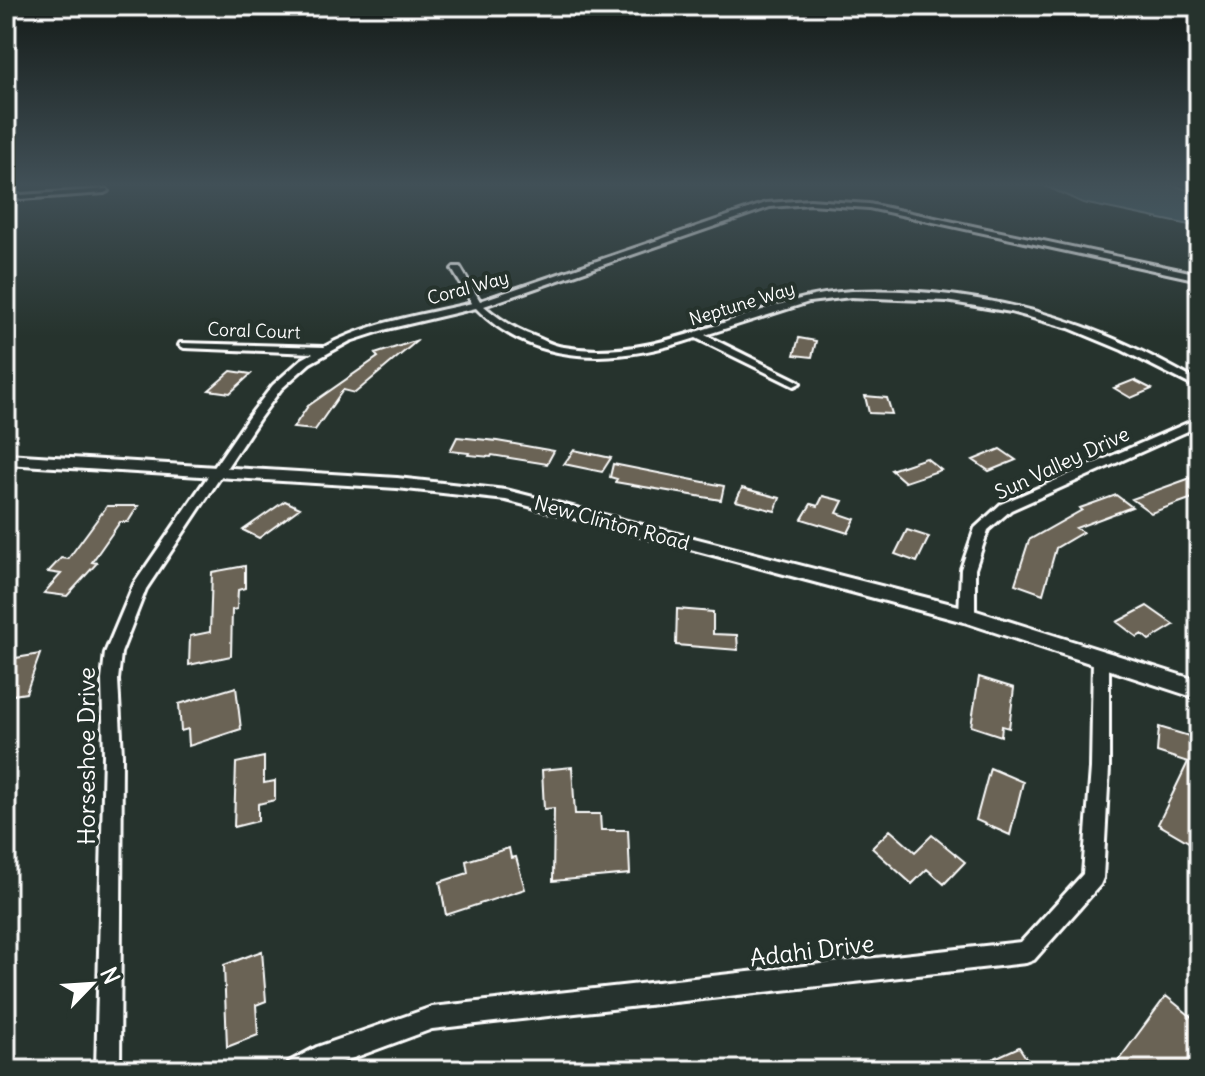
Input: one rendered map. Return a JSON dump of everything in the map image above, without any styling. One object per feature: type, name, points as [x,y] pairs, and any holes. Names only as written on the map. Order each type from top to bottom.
[{"type":"street","name":"Coral Way","points":[[217,472],[277,387],[323,350],[384,327],[478,305],[681,235]]},
{"type":"street","name":"Coral Way","points":[[1005,235],[1199,277]]},
{"type":"street","name":"Neptune Way","points":[[457,269],[478,305],[527,339],[577,354],[624,355],[698,335],[795,302],[849,294],[927,296],[1038,316],[1100,336],[1199,386]]},
{"type":"street","points":[[698,335],[794,383]]},
{"type":"street","name":"Coral Court","points":[[184,345],[323,350]]},
{"type":"street","name":"Sun Valley Drive","points":[[967,615],[968,569],[982,528],[1006,507],[1199,422]]},
{"type":"street","name":"New Clinton Road","points":[[6,459],[397,483],[506,495],[967,615],[1199,690]]},
{"type":"street","name":"Horseshoe Drive","points":[[108,1070],[113,799],[110,680],[113,653],[139,588],[217,472]]},
{"type":"street","name":"Adahi Drive","points":[[297,1070],[325,1055],[432,1018],[1026,952],[1093,878],[1100,768],[1101,659]]},
{"type":"building","points":[[799,338],[816,341],[812,357],[794,355]]},
{"type":"building","points":[[418,340],[355,393],[343,390],[315,430],[293,428],[308,406],[378,357],[375,354]]},
{"type":"building","points":[[231,371],[251,374],[230,393],[209,390]]},
{"type":"building","points":[[1134,380],[1152,389],[1131,398],[1114,388]]},
{"type":"building","points":[[865,396],[887,398],[892,414],[869,413]]},
{"type":"building","points":[[457,437],[554,451],[547,464],[492,455],[468,455],[450,451]]},
{"type":"building","points":[[1000,449],[1016,460],[989,471],[973,460]]},
{"type":"building","points":[[574,450],[611,458],[602,472],[564,464]]},
{"type":"building","points":[[926,458],[941,470],[905,482],[891,470]]},
{"type":"building","points":[[613,464],[724,486],[721,500],[615,482],[617,479],[610,477]]},
{"type":"building","points":[[1199,475],[1199,496],[1151,513],[1132,499]]},
{"type":"building","points":[[742,488],[780,498],[775,511],[736,501]]},
{"type":"building","points":[[1116,495],[1132,507],[1076,528],[1083,532],[1056,548],[1043,594],[1015,584],[1029,540],[1082,510],[1080,508]]},
{"type":"building","points":[[823,496],[843,501],[837,513],[855,519],[848,533],[802,519],[811,504],[818,506]]},
{"type":"building","points":[[285,501],[300,508],[259,538],[243,530]]},
{"type":"building","points":[[107,506],[138,506],[128,522],[120,522],[92,562],[97,563],[67,596],[44,593],[61,574],[48,572],[61,558],[68,559]]},
{"type":"building","points":[[907,530],[929,537],[917,562],[895,554]]},
{"type":"building","points":[[245,566],[245,588],[238,590],[237,609],[232,610],[231,656],[189,665],[190,636],[210,632],[212,572]]},
{"type":"building","points":[[1147,606],[1174,625],[1149,640],[1142,634],[1137,637],[1117,622]]},
{"type":"building","points":[[677,609],[713,612],[713,634],[737,635],[738,650],[676,645]]},
{"type":"building","points":[[40,654],[26,693],[6,696],[6,669],[10,659]]},
{"type":"building","points":[[979,677],[1014,688],[1009,728],[1002,726],[1001,736],[971,726]]},
{"type":"building","points":[[236,687],[241,729],[189,746],[188,729],[181,731],[179,704]]},
{"type":"building","points":[[1159,727],[1199,739],[1199,848],[1158,824],[1188,762],[1157,752]]},
{"type":"building","points":[[264,757],[264,783],[275,781],[275,800],[258,804],[258,821],[234,827],[236,763]]},
{"type":"building","points":[[572,767],[575,814],[600,814],[601,830],[628,830],[630,874],[553,881],[554,808],[544,809],[542,770]]},
{"type":"building","points":[[990,768],[1023,782],[1010,835],[976,820]]},
{"type":"building","points":[[890,830],[915,852],[932,835],[965,862],[944,884],[927,869],[912,884],[872,848]]},
{"type":"building","points":[[509,848],[511,858],[516,857],[525,889],[446,915],[440,882],[468,873],[466,861]]},
{"type":"building","points":[[262,951],[266,1001],[256,1005],[258,1035],[227,1047],[224,965]]},
{"type":"building","points":[[1166,996],[1199,1023],[1199,1060],[1193,1070],[1128,1070],[1118,1061]]},
{"type":"building","points":[[1019,1047],[1034,1070],[968,1070]]}]
